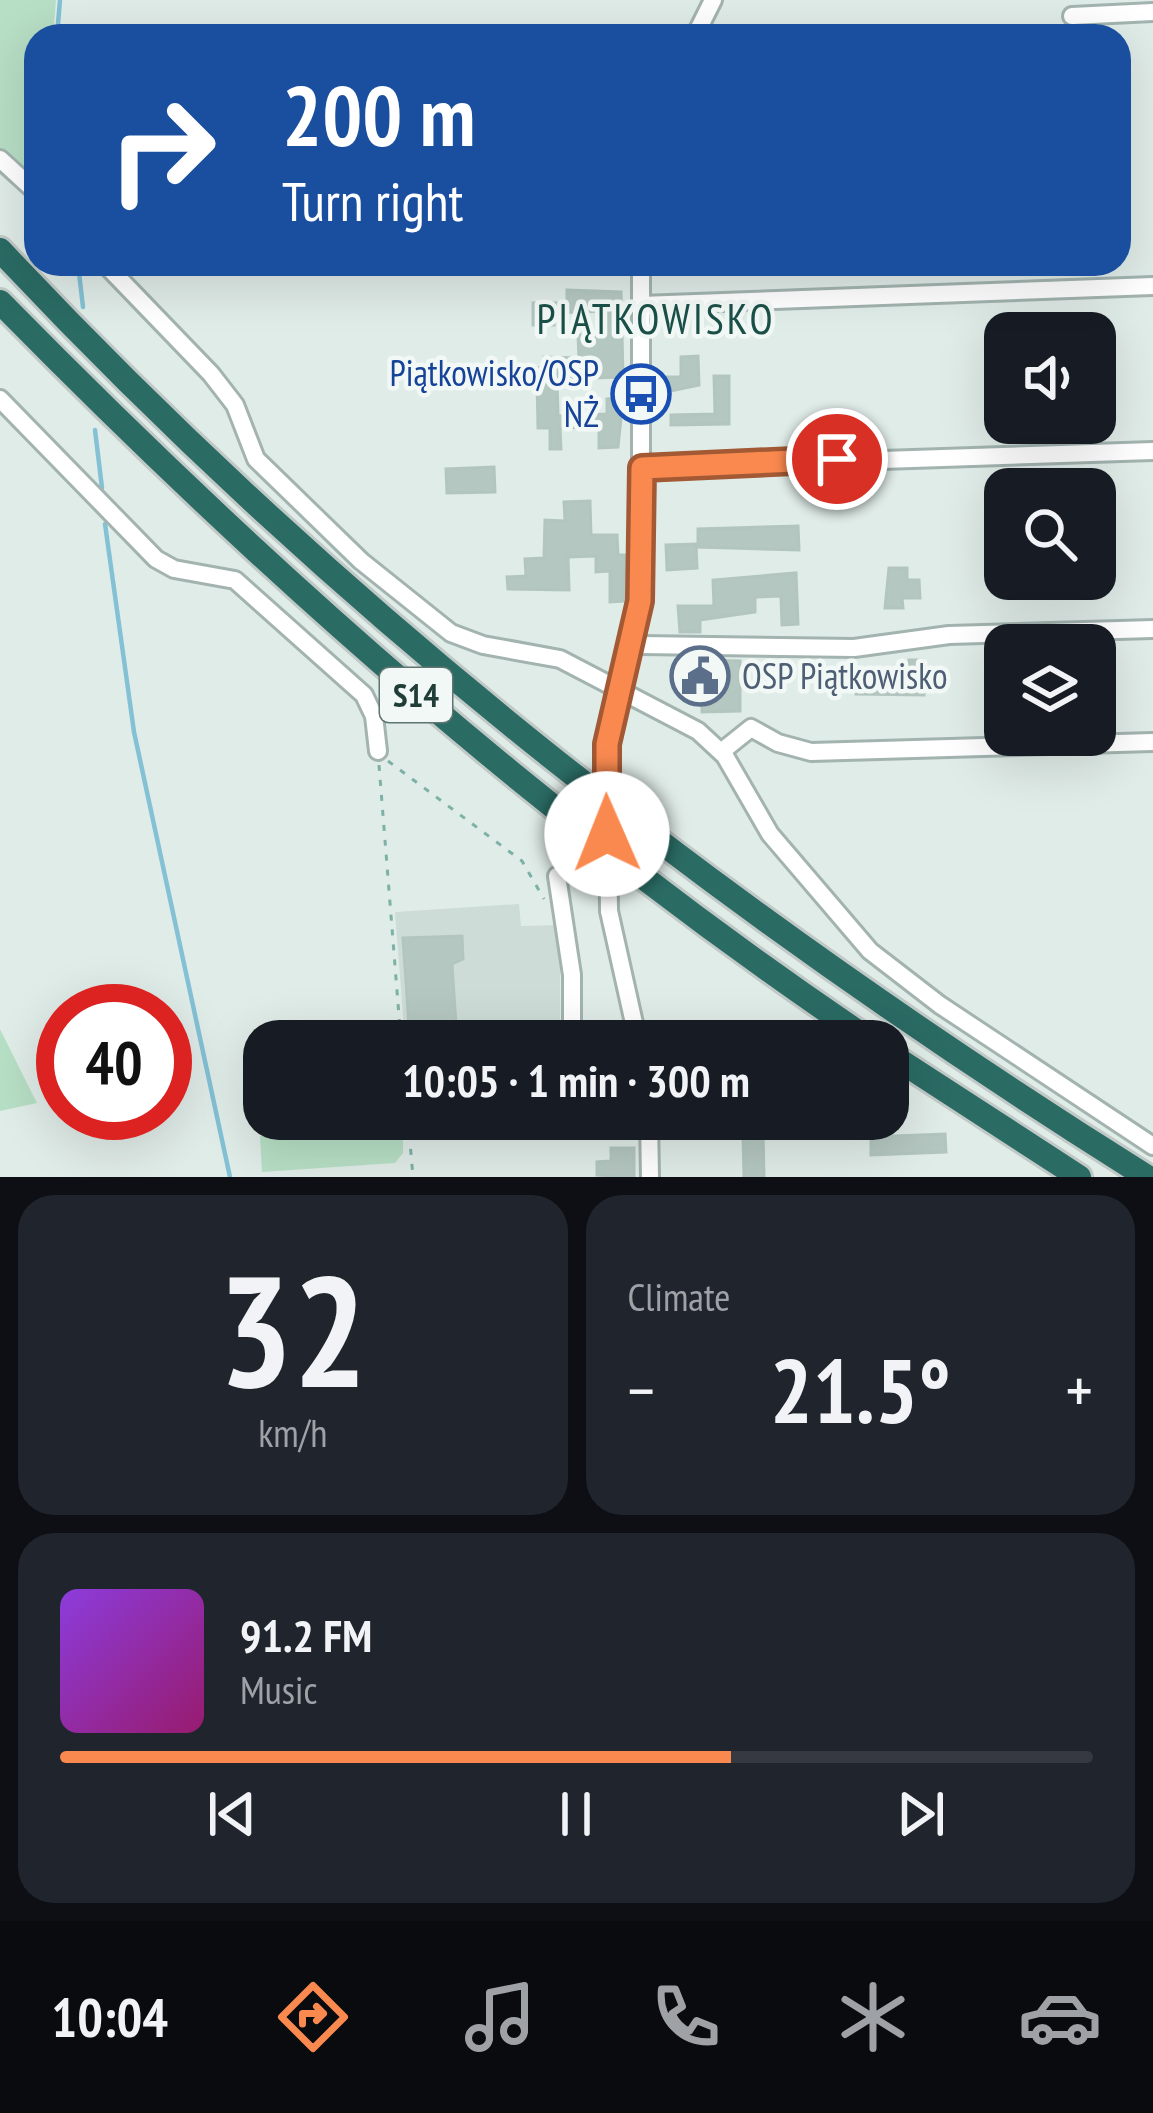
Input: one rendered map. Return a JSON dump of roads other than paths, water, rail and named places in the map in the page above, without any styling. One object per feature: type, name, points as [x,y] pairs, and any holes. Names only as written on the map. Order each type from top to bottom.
[{"type":"highway","name":"S14","points":[[0,250],[24,274]]},
{"type":"highway","name":"S14","points":[[26,276],[233,484],[503,723],[704,880],[850,985],[1147,1177]]},
{"type":"highway","name":"S14","points":[[0,302],[264,561],[468,739],[686,910],[841,1020]]},
{"type":"highway","points":[[909,1067],[1079,1177]]},
{"type":"street","points":[[1072,16],[1153,12]]},
{"type":"street","points":[[0,159],[24,181]]},
{"type":"street","points":[[117,276],[235,405],[256,459],[376,574],[452,633],[483,645],[560,658],[698,731],[722,752],[770,834],[870,951],[940,1005],[1153,1146]]},
{"type":"street","points":[[633,1020],[609,911],[607,744],[640,601],[641,276]]},
{"type":"street","points":[[641,305],[1153,286]]},
{"type":"street","points":[[0,399],[156,559],[174,568],[235,580],[364,695],[374,716],[378,751]]},
{"type":"street","points":[[642,468],[1153,451]]},
{"type":"street","points":[[640,645],[854,648],[949,634],[1153,629]]},
{"type":"street","points":[[722,752],[751,728],[778,743],[811,752],[1153,742]]},
{"type":"street","points":[[557,876],[567,920],[571,1020]]},
{"type":"street","points":[[649,1140],[650,1177]]},
{"type":"waterway","points":[[58,24],[60,0]]},
{"type":"waterway","points":[[79,276],[83,307]]},
{"type":"waterway","points":[[95,430],[102,488]]},
{"type":"waterway","points":[[105,524],[134,732],[230,1177]]},
{"type":"place","name":"Piątkowisko/OSP NŻ","points":[[641,394]]},
{"type":"place","name":"OSP Piątkowisko","points":[[700,676]]},
{"type":"district","name":"PIĄTKOWISKO","points":[[656,319]]}]
